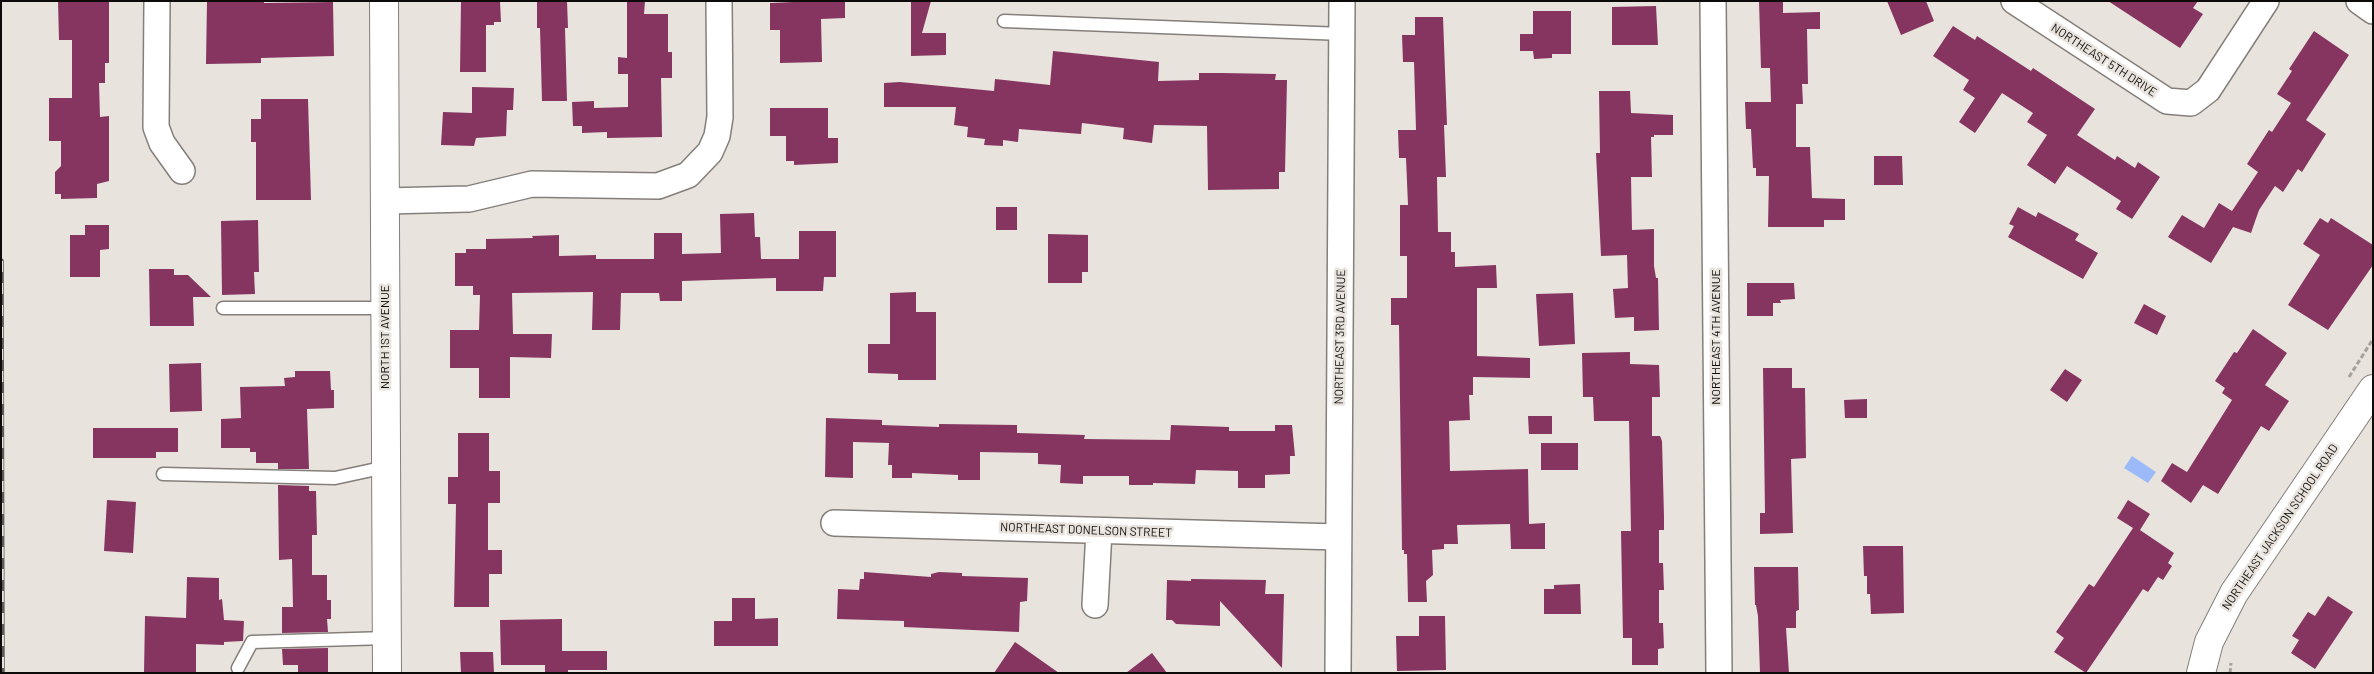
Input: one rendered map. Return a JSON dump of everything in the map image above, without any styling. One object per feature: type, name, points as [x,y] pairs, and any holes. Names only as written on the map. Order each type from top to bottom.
[{"type":"main road","name":"NORTH 1ST AVENUE","points":[[384,1],[387,673]]},
{"type":"main road","name":"NORTHEAST JACKSON SCHOOL ROAD","points":[[2201,673],[2210,642],[2234,593],[2373,388]]},
{"type":"street","points":[[157,1],[156,127],[162,143],[182,171]]},
{"type":"street","points":[[385,201],[469,199],[532,184],[658,186],[688,175],[699,166],[713,144],[720,117],[719,1]]},
{"type":"street","name":"NORTHEAST 3RD AVENUE","points":[[1338,673],[1342,1]]},
{"type":"street","name":"NORTHEAST 4TH AVENUE","points":[[1713,1],[1718,673]]},
{"type":"street","name":"NORTHEAST 5TH DRIVE","points":[[2014,1],[2166,101],[2191,103],[2208,90],[2266,1]]},
{"type":"street","points":[[2359,1],[2373,11]]},
{"type":"street","name":"NORTHEAST DONELSON STREET","points":[[834,523],[1338,537]]},
{"type":"street","points":[[1094,605],[1099,531]]},
{"type":"lane","points":[[1004,21],[1343,34]]},
{"type":"lane","points":[[223,308],[385,308]]},
{"type":"lane","points":[[164,474],[335,478],[386,467]]},
{"type":"lane","points":[[238,668],[252,642],[387,638]]},
{"type":"water","points":[[2132,456],[2156,472],[2148,483],[2124,468]]},
{"type":"building","points":[[58,1],[109,1],[109,63],[105,63],[105,83],[99,83],[100,117],[109,116],[109,181],[97,184],[97,198],[61,199],[61,194],[55,194],[55,172],[61,166],[61,141],[49,141],[49,98],[72,98],[72,40],[59,40]]},
{"type":"building","points":[[207,1],[264,1],[264,3],[333,2],[334,56],[261,58],[261,63],[206,64]]},
{"type":"building","points":[[461,1],[500,1],[501,22],[494,22],[494,25],[486,25],[486,72],[460,72]]},
{"type":"building","points":[[537,1],[567,1],[568,28],[565,28],[567,101],[542,101],[540,28],[537,28]]},
{"type":"building","points":[[627,1],[645,1],[644,14],[668,14],[668,52],[672,52],[672,78],[661,78],[662,137],[607,138],[607,132],[582,133],[582,126],[573,126],[572,102],[594,101],[594,108],[628,107],[628,74],[618,74],[618,57],[627,58]]},
{"type":"building","points":[[845,1],[845,18],[821,19],[822,62],[780,63],[780,30],[770,30],[770,3]]},
{"type":"building","points":[[911,1],[931,1],[922,33],[946,33],[946,55],[911,56]]},
{"type":"building","points":[[1759,1],[1783,1],[1783,13],[1820,12],[1820,29],[1807,29],[1808,84],[1802,84],[1803,104],[1796,104],[1796,147],[1810,147],[1812,198],[1845,199],[1845,220],[1824,220],[1824,227],[1768,227],[1769,176],[1756,176],[1756,168],[1753,168],[1751,129],[1746,129],[1745,102],[1771,102],[1770,68],[1761,68]]},
{"type":"building","points":[[1887,1],[1926,1],[1934,21],[1901,35]]},
{"type":"building","points":[[2108,1],[2198,1],[2193,8],[2203,14],[2180,48]]},
{"type":"building","points":[[1656,6],[1658,45],[1612,45],[1612,7]]},
{"type":"building","points":[[1533,11],[1571,11],[1571,54],[1552,54],[1552,58],[1534,59],[1533,51],[1520,51],[1520,34],[1533,34]]},
{"type":"building","points":[[1415,17],[1443,17],[1447,125],[1444,125],[1446,177],[1437,177],[1438,232],[1451,232],[1451,252],[1455,252],[1455,267],[1496,265],[1497,288],[1477,288],[1477,356],[1530,358],[1530,378],[1473,377],[1473,395],[1469,395],[1470,420],[1449,421],[1450,471],[1528,469],[1529,524],[1545,523],[1545,549],[1511,549],[1510,524],[1457,525],[1458,544],[1444,544],[1444,549],[1432,550],[1433,575],[1426,581],[1427,602],[1408,602],[1407,554],[1404,554],[1404,550],[1402,550],[1399,325],[1391,325],[1391,298],[1407,298],[1407,256],[1400,256],[1400,205],[1408,205],[1406,158],[1399,158],[1398,130],[1416,130],[1414,62],[1403,62],[1402,35],[1415,35]]},
{"type":"building","points":[[1953,26],[1975,40],[1977,36],[2031,71],[2033,68],[2095,109],[2077,135],[2115,160],[2117,156],[2135,168],[2138,162],[2160,177],[2132,219],[2116,209],[2121,201],[2067,166],[2055,184],[2027,165],[2047,135],[2027,122],[2033,113],[2002,93],[1975,133],[1959,122],[1975,98],[1963,90],[1969,80],[1933,56]]},
{"type":"building","points":[[2314,31],[2349,55],[2306,120],[2326,134],[2302,172],[2298,169],[2283,192],[2275,186],[2259,210],[2251,233],[2233,227],[2211,263],[2168,237],[2182,215],[2204,228],[2219,203],[2232,211],[2258,172],[2247,164],[2269,130],[2272,132],[2291,103],[2277,94],[2292,71],[2289,69]]},
{"type":"building","points":[[1053,51],[1159,62],[1158,81],[1199,80],[1199,73],[1276,74],[1275,80],[1287,80],[1285,172],[1279,172],[1279,189],[1208,190],[1207,126],[1154,125],[1152,143],[1123,139],[1124,128],[1082,123],[1081,134],[1019,129],[1018,142],[1003,140],[1003,146],[984,145],[985,139],[967,137],[968,127],[954,125],[956,107],[884,107],[884,83],[900,82],[994,91],[995,79],[1050,85]]},
{"type":"building","points":[[472,87],[514,88],[513,110],[507,110],[506,136],[476,138],[474,146],[441,145],[443,112],[472,113]]},
{"type":"building","points":[[1599,91],[1630,91],[1631,113],[1673,115],[1673,135],[1654,135],[1654,137],[1651,137],[1652,177],[1631,177],[1632,230],[1654,229],[1654,266],[1656,278],[1658,278],[1659,330],[1634,331],[1634,317],[1615,318],[1613,289],[1628,288],[1627,255],[1601,256],[1596,153],[1600,153]]},
{"type":"building","points":[[261,99],[308,99],[311,200],[256,200],[256,142],[251,142],[251,119],[261,119]]},
{"type":"building","points":[[770,108],[828,108],[828,138],[838,138],[838,163],[794,165],[794,161],[786,161],[786,136],[770,136]]},
{"type":"building","points":[[1874,156],[1902,156],[1903,185],[1874,185]]},
{"type":"building","points":[[996,207],[1017,207],[1017,230],[996,230]]},
{"type":"building","points":[[2018,207],[2036,217],[2038,212],[2079,234],[2075,240],[2098,253],[2083,279],[2008,237],[2014,226],[2009,224]]},
{"type":"building","points":[[754,213],[755,237],[760,237],[761,259],[799,259],[799,231],[836,231],[836,277],[824,277],[823,291],[776,291],[776,278],[682,281],[682,301],[660,301],[659,293],[621,293],[620,330],[592,330],[593,292],[512,293],[513,334],[552,334],[551,358],[510,357],[510,398],[479,398],[479,368],[450,368],[450,330],[479,330],[480,295],[473,295],[473,286],[455,286],[455,253],[466,253],[466,249],[486,249],[486,239],[533,238],[532,236],[559,235],[559,256],[596,255],[596,259],[654,259],[654,233],[682,233],[682,254],[721,253],[720,214]]},
{"type":"building","points":[[2320,218],[2328,223],[2331,218],[2373,245],[2373,265],[2328,330],[2288,305],[2320,255],[2303,244]]},
{"type":"building","points":[[258,220],[259,272],[254,272],[255,294],[222,295],[221,221]]},
{"type":"building","points":[[85,225],[109,225],[109,249],[100,250],[100,277],[70,277],[70,235],[85,235]]},
{"type":"building","points":[[1048,234],[1088,235],[1088,272],[1082,272],[1082,283],[1048,283]]},
{"type":"building","points":[[149,269],[174,269],[174,275],[188,275],[211,297],[193,297],[194,326],[150,326]]},
{"type":"building","points":[[1747,283],[1794,283],[1795,299],[1780,300],[1781,303],[1773,303],[1773,316],[1747,316]]},
{"type":"building","points":[[916,292],[916,312],[936,312],[936,380],[898,380],[898,374],[868,373],[868,344],[890,344],[890,293]]},
{"type":"building","points":[[1573,293],[1575,344],[1539,346],[1536,294]]},
{"type":"building","points":[[2144,304],[2166,316],[2157,335],[2134,323]]},
{"type":"building","points":[[2253,329],[2287,353],[2265,385],[2289,401],[2269,431],[2261,426],[2218,494],[2203,485],[2191,503],[2161,481],[2172,463],[2187,472],[2232,400],[2222,393],[2225,388],[2215,381],[2234,352],[2237,353]]},
{"type":"building","points":[[1630,352],[1630,364],[1659,365],[1660,397],[1652,397],[1652,436],[1660,436],[1662,441],[1664,517],[1664,530],[1659,530],[1659,563],[1663,563],[1664,590],[1659,590],[1659,623],[1663,623],[1664,648],[1658,649],[1658,665],[1632,665],[1632,638],[1623,638],[1621,531],[1631,531],[1629,421],[1594,421],[1593,397],[1583,397],[1582,353]]},
{"type":"building","points":[[201,363],[202,411],[170,412],[169,364]]},
{"type":"building","points":[[1763,368],[1792,368],[1792,388],[1805,388],[1806,458],[1791,459],[1793,533],[1760,534],[1760,513],[1765,513]]},
{"type":"building","points":[[2065,369],[2082,380],[2067,402],[2050,390]]},
{"type":"building","points":[[295,371],[330,371],[331,390],[334,390],[334,408],[307,409],[309,469],[278,469],[278,463],[256,463],[256,452],[250,452],[250,448],[221,448],[221,419],[241,418],[240,387],[285,386],[284,378],[295,377]]},
{"type":"building","points":[[1867,399],[1867,418],[1845,418],[1844,400]]},
{"type":"building","points":[[1528,416],[1552,416],[1552,434],[1529,434]]},
{"type":"building","points":[[826,418],[882,420],[882,425],[939,427],[939,424],[1017,425],[1017,433],[1085,435],[1084,439],[1170,440],[1171,425],[1229,427],[1229,431],[1275,431],[1275,425],[1292,425],[1295,456],[1290,456],[1290,474],[1265,475],[1265,488],[1238,488],[1238,471],[1196,470],[1195,484],[1153,483],[1153,485],[1129,485],[1129,476],[1083,476],[1083,484],[1060,483],[1061,465],[1038,464],[1038,453],[980,452],[980,480],[958,480],[958,475],[912,473],[912,478],[892,478],[892,465],[888,465],[889,443],[853,442],[853,478],[825,477]]},
{"type":"building","points":[[93,428],[178,428],[178,452],[156,452],[156,458],[93,458]]},
{"type":"building","points":[[458,433],[489,433],[489,471],[500,471],[500,503],[488,503],[488,550],[502,550],[502,574],[489,574],[489,607],[454,607],[456,504],[448,504],[448,477],[458,477]]},
{"type":"building","points":[[1541,443],[1578,443],[1578,470],[1541,470]]},
{"type":"building","points":[[278,485],[309,486],[309,491],[316,491],[317,535],[312,535],[312,575],[327,575],[327,600],[331,600],[331,619],[327,619],[328,632],[282,633],[282,607],[293,607],[292,559],[279,560]]},
{"type":"building","points":[[107,500],[136,502],[133,553],[104,551]]},
{"type":"building","points":[[2128,500],[2150,514],[2140,530],[2174,553],[2168,563],[2172,566],[2163,580],[2158,577],[2148,592],[2143,589],[2086,673],[2054,652],[2064,638],[2056,632],[2089,584],[2094,587],[2133,528],[2117,518]]},
{"type":"building","points":[[1863,546],[1903,546],[1904,613],[1871,614],[1870,594],[1867,594],[1867,576],[1864,576]]},
{"type":"building","points":[[1754,567],[1798,567],[1799,610],[1796,611],[1796,628],[1786,628],[1789,673],[1760,673]]},
{"type":"building","points":[[864,572],[931,577],[931,574],[939,572],[962,573],[962,576],[1028,578],[1027,601],[1020,602],[1019,632],[904,627],[904,621],[837,619],[838,589],[859,590],[860,579],[864,579]]},
{"type":"building","points":[[187,577],[219,578],[219,600],[222,599],[224,620],[244,621],[243,641],[224,642],[224,645],[196,644],[196,673],[144,673],[145,616],[186,618]]},
{"type":"building","points":[[1191,579],[1266,580],[1265,594],[1284,594],[1282,668],[1220,601],[1220,626],[1176,624],[1172,620],[1166,620],[1167,580],[1191,581]]},
{"type":"building","points":[[1580,584],[1581,614],[1544,614],[1544,589],[1554,589],[1554,585]]},
{"type":"building","points":[[2328,596],[2353,612],[2315,669],[2291,653],[2299,640],[2292,636],[2308,612],[2315,616]]},
{"type":"building","points":[[732,598],[755,598],[755,619],[778,618],[778,646],[714,646],[714,621],[732,621]]},
{"type":"building","points":[[1419,616],[1445,616],[1446,670],[1397,671],[1396,636],[1419,636]]},
{"type":"building","points":[[562,619],[562,651],[607,651],[607,670],[568,670],[568,673],[545,673],[545,665],[501,665],[500,620]]},
{"type":"building","points":[[1015,642],[1059,673],[994,673]]},
{"type":"building","points":[[328,648],[328,673],[298,673],[298,665],[283,665],[282,649]]},
{"type":"building","points":[[460,652],[493,652],[494,673],[461,673]]},
{"type":"building","points":[[1152,653],[1167,673],[1126,673]]},
{"type":"railway","points":[[1,261],[2,673]]}]
